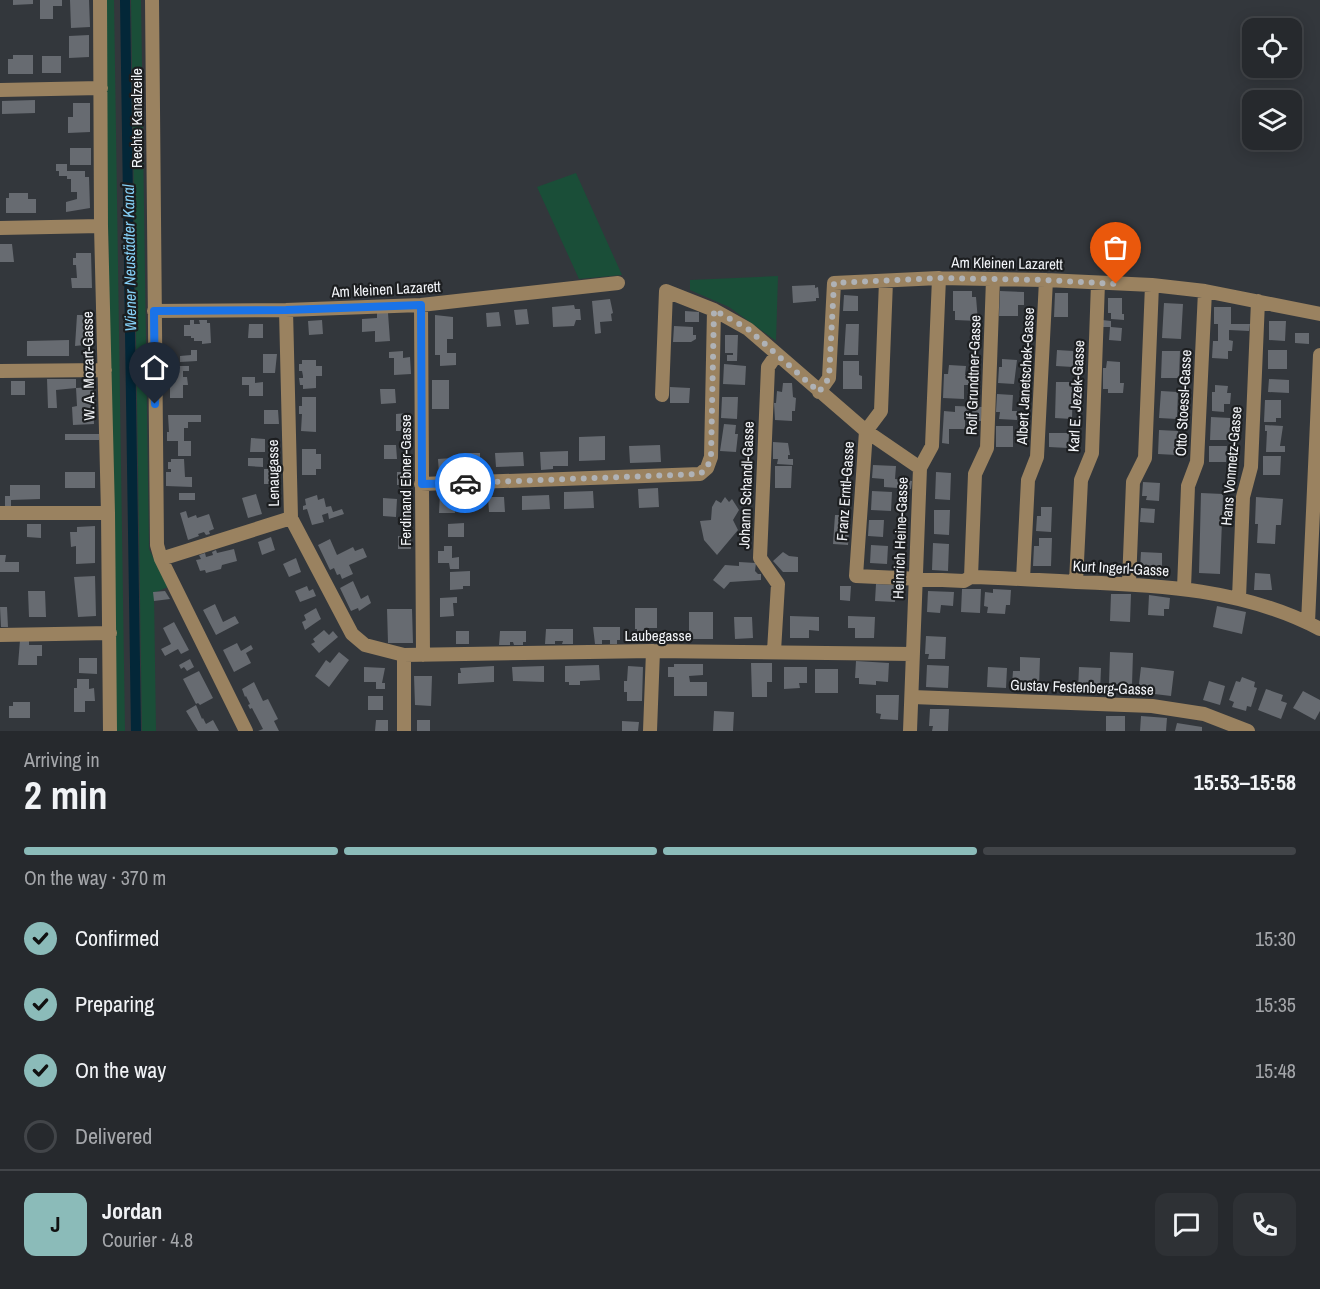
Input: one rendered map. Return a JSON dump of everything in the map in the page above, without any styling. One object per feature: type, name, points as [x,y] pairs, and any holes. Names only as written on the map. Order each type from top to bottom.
[{"type":"street","name":"W. A. Mozart-Gasse","points":[[100,0],[100,226],[108,513],[110,731]]},
{"type":"street","name":"Rechte Kanalzeile","points":[[152,0],[157,545],[160,559]]},
{"type":"street","points":[[0,90],[101,88]]},
{"type":"street","points":[[0,228],[100,226]]},
{"type":"street","name":"Am Kleinen Lazarett","points":[[819,392],[829,378],[834,283],[939,278],[1152,285],[1206,291],[1320,314]]},
{"type":"street","name":"Heinrich Heine-Gasse","points":[[910,731],[920,468],[932,446],[939,278]]},
{"type":"street","name":"Rolf Grundtner-Gasse","points":[[971,577],[975,474],[987,448],[993,279]]},
{"type":"street","name":"Albert Janetschek-Gasse","points":[[1023,579],[1028,480],[1037,457],[1046,280]]},
{"type":"street","name":"Franz Erntl-Gasse","points":[[886,281],[881,411],[866,431],[856,576],[915,579]]},
{"type":"street","name":"Am kleinen Lazarett","points":[[154,311],[286,310],[421,305],[618,283]]},
{"type":"street","name":"Karl E. Jezek-Gasse","points":[[1076,582],[1081,480],[1092,453],[1098,283]]},
{"type":"street","points":[[1129,583],[1133,482],[1145,458],[1152,285]]},
{"type":"street","points":[[662,395],[666,291],[714,310],[748,329],[866,431],[920,468]]},
{"type":"street","name":"Otto Stoessl-Gasse","points":[[1184,588],[1188,486],[1197,462],[1206,291]]},
{"type":"street","name":"Hans Vonmetz-Gasse","points":[[1239,598],[1244,497],[1251,467],[1258,301]]},
{"type":"street","name":"Ferdinand Ebner-Gasse","points":[[421,305],[423,655]]},
{"type":"street","name":"Lenaugasse","points":[[286,310],[291,518],[352,634],[365,645],[404,655]]},
{"type":"street","points":[[422,484],[700,474],[707,468],[711,457],[714,310]]},
{"type":"street","name":"Johann Schandl-Gasse","points":[[774,651],[778,584],[760,558],[768,367],[777,354]]},
{"type":"street","points":[[1314,626],[1320,355]]},
{"type":"street","points":[[0,371],[105,370]]},
{"type":"street","points":[[0,513],[108,513]]},
{"type":"street","points":[[246,731],[160,559],[291,518]]},
{"type":"street","name":"Kurt Ingerl-Gasse","points":[[915,579],[964,581],[971,577],[1129,583],[1184,588],[1239,598],[1270,607],[1314,626]]},
{"type":"street","points":[[0,635],[110,633]]},
{"type":"street","points":[[650,731],[653,651]]},
{"type":"street","name":"Laubegasse","points":[[404,655],[653,651],[913,654]]},
{"type":"street","points":[[404,655],[404,731]]},
{"type":"street","name":"Gustav Festenberg-Gasse","points":[[912,697],[1152,706],[1204,714],[1248,731]]},
{"type":"green space","points":[[105,0],[114,0],[125,731],[115,731]]},
{"type":"green space","points":[[131,0],[141,0],[149,549],[168,587],[154,593],[156,731],[142,731]]},
{"type":"green space","points":[[576,173],[622,275],[579,279],[537,187]]},
{"type":"green space","points":[[778,276],[776,341],[729,307],[690,290],[690,280]]},
{"type":"building","points":[[13,0],[33,0],[33,4],[13,5]]},
{"type":"building","points":[[40,0],[62,0],[62,6],[53,6],[53,19],[40,19]]},
{"type":"building","points":[[70,0],[89,0],[90,27],[71,28]]},
{"type":"building","points":[[89,35],[89,57],[69,58],[69,36]]},
{"type":"building","points":[[13,55],[33,55],[33,74],[8,74],[8,59],[13,59]]},
{"type":"building","points":[[42,56],[61,56],[61,73],[42,73]]},
{"type":"building","points":[[35,100],[35,113],[2,114],[2,101]]},
{"type":"building","points":[[73,103],[90,103],[90,132],[68,133],[68,117],[73,117]]},
{"type":"building","points":[[70,148],[91,148],[91,165],[70,165]]},
{"type":"building","points":[[56,164],[67,164],[67,171],[85,171],[85,177],[89,177],[90,208],[66,212],[66,202],[77,199],[77,192],[71,192],[71,179],[67,179],[67,176],[59,176]]},
{"type":"building","points":[[9,193],[28,193],[28,199],[36,199],[36,213],[6,213],[6,198],[9,198]]},
{"type":"building","points":[[0,244],[12,244],[14,262],[0,262]]},
{"type":"building","points":[[76,253],[91,253],[92,288],[72,288],[71,278],[77,278],[76,265],[73,265]]},
{"type":"building","points":[[815,285],[815,288],[818,287],[819,298],[816,298],[816,301],[793,303],[792,286]]},
{"type":"building","points":[[953,291],[972,291],[972,297],[976,297],[978,321],[955,320]]},
{"type":"building","points":[[1000,291],[1024,292],[1024,305],[1018,305],[1018,316],[999,316]]},
{"type":"building","points":[[1055,293],[1068,293],[1068,317],[1054,317]]},
{"type":"building","points":[[844,295],[858,296],[858,311],[843,311]]},
{"type":"building","points":[[1108,298],[1122,298],[1124,320],[1111,319],[1111,313],[1108,313]]},
{"type":"building","points":[[610,299],[612,321],[600,322],[601,333],[595,334],[592,301]]},
{"type":"building","points":[[1164,303],[1183,304],[1181,339],[1162,338]]},
{"type":"building","points":[[574,305],[575,309],[580,309],[581,320],[576,320],[574,326],[553,327],[552,307]]},
{"type":"building","points":[[1214,307],[1231,307],[1231,324],[1250,324],[1249,331],[1229,330],[1229,340],[1233,341],[1232,351],[1228,351],[1228,359],[1212,358],[1213,341],[1218,341],[1218,324],[1214,324]]},
{"type":"building","points":[[527,309],[529,324],[516,325],[514,310]]},
{"type":"building","points":[[685,311],[699,312],[699,322],[685,322]]},
{"type":"building","points":[[499,312],[501,326],[487,327],[486,313]]},
{"type":"building","points":[[377,313],[388,313],[390,341],[375,342],[375,331],[362,332],[362,319],[377,318]]},
{"type":"building","points":[[77,315],[92,315],[93,344],[75,346]]},
{"type":"building","points":[[435,315],[453,317],[453,339],[447,339],[447,353],[456,353],[456,365],[440,366],[440,355],[435,355]]},
{"type":"building","points":[[190,320],[194,320],[194,324],[200,324],[199,320],[207,320],[207,323],[210,323],[211,343],[202,344],[202,341],[194,341],[191,336],[184,336],[184,325],[190,325]]},
{"type":"building","points":[[322,320],[323,334],[309,335],[308,321]]},
{"type":"building","points":[[1102,320],[1111,321],[1111,327],[1122,328],[1121,341],[1109,340],[1110,327],[1102,327]]},
{"type":"building","points":[[1269,321],[1286,321],[1285,341],[1269,340]]},
{"type":"building","points":[[249,324],[263,324],[263,338],[248,338]]},
{"type":"building","points":[[846,324],[859,324],[858,355],[844,355]]},
{"type":"building","points":[[674,326],[693,327],[693,335],[696,335],[696,339],[691,342],[673,342]]},
{"type":"building","points":[[1295,333],[1309,333],[1309,344],[1295,343]]},
{"type":"building","points":[[725,335],[738,335],[737,361],[727,361],[727,355],[733,355],[733,353],[725,353]]},
{"type":"building","points":[[69,340],[69,356],[27,356],[27,341]]},
{"type":"building","points":[[191,350],[197,350],[197,361],[180,362],[180,356],[191,355]]},
{"type":"building","points":[[1057,350],[1073,351],[1073,367],[1056,366]]},
{"type":"building","points":[[1268,350],[1287,350],[1287,369],[1268,369]]},
{"type":"building","points":[[403,351],[403,358],[410,357],[411,374],[394,375],[394,358],[389,358],[389,352]]},
{"type":"building","points":[[1162,351],[1180,351],[1179,378],[1161,378]]},
{"type":"building","points":[[263,354],[277,354],[275,373],[263,373]]},
{"type":"building","points":[[1002,359],[1017,360],[1014,384],[998,383]]},
{"type":"building","points":[[302,360],[316,360],[316,366],[322,366],[322,376],[316,376],[316,388],[303,389],[303,385],[300,385],[299,378],[303,376],[302,371],[299,371],[299,364],[302,364]]},
{"type":"building","points":[[843,361],[859,361],[862,389],[843,389]]},
{"type":"building","points":[[1107,361],[1120,362],[1120,383],[1124,383],[1123,393],[1108,393],[1108,389],[1103,389],[1103,368],[1106,368]]},
{"type":"building","points":[[724,364],[746,366],[745,385],[723,384]]},
{"type":"building","points":[[949,365],[966,366],[965,375],[970,375],[970,385],[964,385],[964,399],[943,398],[944,374],[948,374]]},
{"type":"building","points":[[179,366],[189,366],[189,371],[183,371],[183,377],[187,377],[188,385],[183,385],[183,398],[170,398],[168,377],[171,377],[171,371],[179,371]]},
{"type":"building","points":[[242,377],[255,377],[255,383],[263,382],[263,396],[249,396],[249,385],[242,385]]},
{"type":"building","points":[[47,379],[76,379],[76,388],[56,390],[57,408],[48,408]]},
{"type":"building","points":[[1269,379],[1289,380],[1289,393],[1268,392]]},
{"type":"building","points":[[432,380],[449,380],[449,409],[432,409]]},
{"type":"building","points":[[11,381],[25,381],[25,395],[11,395]]},
{"type":"building","points":[[1056,382],[1073,382],[1072,419],[1055,418]]},
{"type":"building","points":[[783,383],[792,383],[793,397],[796,398],[792,421],[775,420],[774,403],[776,403],[777,391],[782,392]]},
{"type":"building","points":[[1215,385],[1228,386],[1227,393],[1231,393],[1230,404],[1224,404],[1224,412],[1212,411],[1212,392],[1215,392]]},
{"type":"building","points":[[93,387],[94,424],[73,425],[72,407],[77,406],[76,388]]},
{"type":"building","points":[[670,387],[690,388],[689,403],[670,403]]},
{"type":"building","points":[[380,389],[395,389],[396,403],[381,404]]},
{"type":"building","points":[[1161,391],[1178,392],[1177,419],[1159,418]]},
{"type":"building","points":[[997,394],[1013,395],[1012,411],[1017,411],[1017,420],[999,419],[1000,412],[996,412]]},
{"type":"building","points":[[302,397],[316,397],[316,432],[301,431],[302,414],[299,414],[299,406],[302,406]]},
{"type":"building","points":[[722,397],[738,397],[737,419],[721,418]]},
{"type":"building","points":[[1265,400],[1281,400],[1281,418],[1276,418],[1276,422],[1264,422]]},
{"type":"building","points":[[955,406],[982,407],[981,421],[965,420],[965,429],[949,429],[949,444],[942,443],[944,411],[955,412]]},
{"type":"building","points":[[264,410],[278,410],[279,424],[264,424]]},
{"type":"building","points":[[409,413],[409,431],[396,431],[396,414]]},
{"type":"building","points":[[168,415],[201,415],[201,422],[188,422],[188,428],[184,428],[184,441],[191,441],[191,456],[178,456],[178,441],[167,441]]},
{"type":"building","points":[[1211,417],[1230,418],[1230,440],[1210,440]]},
{"type":"building","points":[[724,424],[736,425],[735,434],[738,434],[736,452],[720,451]]},
{"type":"building","points":[[1265,425],[1283,426],[1280,446],[1285,446],[1285,452],[1266,452]]},
{"type":"building","points":[[996,426],[1013,426],[1013,447],[996,447]]},
{"type":"building","points":[[1159,430],[1178,431],[1176,455],[1158,454]]},
{"type":"building","points":[[1049,433],[1069,433],[1068,448],[1049,447]]},
{"type":"building","points":[[65,434],[99,434],[99,440],[65,440]]},
{"type":"building","points":[[605,436],[605,460],[579,461],[579,437]]},
{"type":"building","points":[[251,438],[265,439],[265,452],[250,452]]},
{"type":"building","points":[[773,442],[788,443],[790,455],[788,459],[793,459],[793,465],[777,464],[778,459],[773,459]]},
{"type":"building","points":[[384,445],[396,445],[397,459],[384,459]]},
{"type":"building","points":[[660,445],[661,462],[630,463],[629,446]]},
{"type":"building","points":[[1209,446],[1227,446],[1226,462],[1209,462]]},
{"type":"building","points":[[302,449],[316,449],[316,454],[321,454],[321,469],[316,469],[316,475],[302,475]]},
{"type":"building","points":[[568,451],[568,466],[553,466],[553,469],[541,470],[540,452]]},
{"type":"building","points":[[523,452],[524,466],[496,467],[495,453]]},
{"type":"building","points":[[465,453],[480,453],[480,468],[466,468]]},
{"type":"building","points":[[1263,456],[1281,456],[1280,475],[1263,475]]},
{"type":"building","points":[[248,458],[263,458],[263,467],[248,466]]},
{"type":"building","points":[[453,458],[454,472],[439,473],[438,459]]},
{"type":"building","points":[[171,459],[184,459],[185,477],[192,477],[192,487],[166,486],[166,472],[171,472],[171,469],[168,469],[168,462],[171,462]]},
{"type":"building","points":[[873,465],[896,466],[895,479],[912,481],[911,489],[884,487],[884,479],[872,478]]},
{"type":"building","points":[[272,466],[279,466],[279,492],[269,492],[269,484],[264,484],[264,469],[271,469]]},
{"type":"building","points":[[775,466],[792,466],[791,488],[775,488]]},
{"type":"building","points":[[410,468],[411,485],[397,485],[397,472],[405,472],[405,469]]},
{"type":"building","points":[[65,472],[95,472],[95,488],[65,488]]},
{"type":"building","points":[[936,472],[951,473],[950,500],[935,499]]},
{"type":"building","points":[[1143,482],[1160,483],[1159,501],[1146,500],[1147,496],[1142,496]]},
{"type":"building","points":[[10,485],[40,485],[40,499],[11,500],[11,507],[5,507],[5,496],[10,496]]},
{"type":"building","points":[[658,488],[659,507],[639,508],[638,489]]},
{"type":"building","points":[[593,491],[594,508],[564,509],[564,492]]},
{"type":"building","points":[[872,491],[892,492],[891,511],[871,510]]},
{"type":"building","points":[[447,492],[447,498],[454,498],[455,513],[439,513],[440,493]]},
{"type":"building","points":[[179,493],[195,493],[195,500],[179,500]]},
{"type":"building","points":[[1201,493],[1223,494],[1220,574],[1199,573]]},
{"type":"building","points":[[256,494],[262,514],[248,518],[242,498]]},
{"type":"building","points":[[317,495],[318,500],[324,498],[326,507],[331,506],[333,512],[342,509],[344,514],[329,519],[328,513],[322,515],[324,522],[312,525],[307,509],[303,510],[303,506],[306,505],[305,499]]},
{"type":"building","points":[[549,495],[550,509],[522,510],[522,496]]},
{"type":"building","points":[[488,497],[504,497],[505,512],[489,512]]},
{"type":"building","points":[[725,497],[729,502],[732,499],[739,510],[733,520],[738,530],[717,555],[704,540],[700,521],[711,520],[712,507],[716,500],[721,503]]},
{"type":"building","points":[[1256,497],[1283,499],[1281,525],[1276,525],[1275,544],[1257,543]]},
{"type":"building","points":[[383,498],[397,499],[396,517],[383,516]]},
{"type":"building","points":[[1041,507],[1052,507],[1051,532],[1036,531],[1037,516],[1041,516]]},
{"type":"building","points":[[1141,508],[1155,509],[1154,523],[1140,522]]},
{"type":"building","points":[[934,510],[950,510],[949,535],[934,534]]},
{"type":"building","points":[[186,511],[188,518],[209,514],[214,529],[209,531],[210,534],[206,535],[204,532],[188,540],[180,513]]},
{"type":"building","points":[[835,515],[850,515],[848,545],[833,544]]},
{"type":"building","points":[[869,520],[884,520],[883,537],[868,536]]},
{"type":"building","points":[[464,523],[464,537],[448,537],[448,524]]},
{"type":"building","points":[[27,524],[41,524],[41,538],[27,537]]},
{"type":"building","points":[[95,526],[95,563],[76,564],[76,546],[71,547],[70,532],[77,532],[77,527]]},
{"type":"building","points":[[398,536],[411,537],[411,549],[398,549]]},
{"type":"building","points":[[271,537],[275,550],[262,555],[258,542]]},
{"type":"building","points":[[1039,538],[1052,538],[1051,566],[1033,566],[1034,546],[1039,546]]},
{"type":"building","points":[[330,539],[337,555],[353,547],[355,551],[363,548],[367,557],[349,565],[353,574],[342,579],[334,568],[330,570],[318,545]]},
{"type":"building","points":[[933,543],[949,544],[948,571],[932,570]]},
{"type":"building","points":[[871,545],[888,546],[887,564],[870,563]]},
{"type":"building","points":[[444,546],[452,546],[452,558],[459,557],[459,569],[450,569],[449,563],[438,563],[438,551],[444,551]]},
{"type":"building","points":[[234,549],[237,561],[222,565],[221,569],[206,573],[205,570],[200,571],[196,560],[201,559],[199,555],[205,553],[206,557],[213,555],[212,552],[216,550],[217,553]]},
{"type":"building","points":[[783,552],[789,556],[798,557],[798,572],[783,572],[773,561]]},
{"type":"building","points":[[1141,552],[1162,553],[1162,569],[1146,571],[1146,569],[1140,569]]},
{"type":"building","points":[[0,555],[6,555],[5,562],[19,562],[19,572],[0,572]]},
{"type":"building","points":[[296,558],[301,572],[289,577],[283,564]]},
{"type":"building","points":[[739,562],[756,563],[755,571],[761,574],[761,580],[730,582],[724,589],[713,580],[725,565],[739,566]]},
{"type":"building","points":[[470,571],[470,586],[450,590],[450,572]]},
{"type":"building","points":[[1255,573],[1270,574],[1272,590],[1254,590]]},
{"type":"building","points":[[95,576],[96,616],[78,617],[74,577]]},
{"type":"building","points":[[353,581],[361,599],[368,595],[371,603],[359,611],[358,608],[351,611],[340,588]]},
{"type":"building","points":[[876,584],[896,585],[895,602],[875,601]]},
{"type":"building","points":[[307,586],[309,591],[313,589],[316,596],[300,602],[295,591]]},
{"type":"building","points":[[840,586],[851,586],[850,601],[840,600]]},
{"type":"building","points":[[962,589],[981,589],[980,613],[961,612]]},
{"type":"building","points":[[993,589],[1011,590],[1010,605],[1006,605],[1005,614],[987,613],[988,607],[984,606],[985,592],[993,593]]},
{"type":"building","points":[[28,591],[45,591],[46,617],[29,617]]},
{"type":"building","points":[[165,591],[170,599],[154,601],[153,592]]},
{"type":"building","points":[[928,591],[954,592],[953,606],[941,605],[940,613],[927,612]]},
{"type":"building","points":[[1111,594],[1131,594],[1130,622],[1110,621]]},
{"type":"building","points":[[1149,595],[1170,598],[1169,609],[1164,609],[1164,616],[1148,615]]},
{"type":"building","points":[[457,597],[457,603],[453,603],[454,616],[440,617],[440,598]]},
{"type":"building","points":[[215,604],[223,622],[235,616],[239,623],[216,635],[203,610]]},
{"type":"building","points":[[1217,606],[1246,612],[1242,634],[1213,627]]},
{"type":"building","points":[[0,607],[7,607],[8,627],[1,627]]},
{"type":"building","points":[[316,608],[321,619],[305,630],[302,622],[306,620],[304,615]]},
{"type":"building","points":[[635,608],[657,608],[657,628],[646,628],[646,639],[637,639]]},
{"type":"building","points":[[387,609],[412,609],[413,643],[388,643]]},
{"type":"building","points":[[689,612],[713,612],[713,639],[689,639]]},
{"type":"building","points":[[790,616],[819,617],[819,631],[809,630],[809,638],[790,638]]},
{"type":"building","points":[[848,616],[875,617],[874,638],[855,638],[855,628],[848,628]]},
{"type":"building","points":[[734,617],[752,617],[753,638],[735,639]]},
{"type":"building","points":[[174,622],[189,650],[181,654],[178,649],[165,656],[161,649],[171,644],[163,628]]},
{"type":"building","points":[[593,627],[620,627],[620,640],[617,640],[617,644],[610,644],[610,640],[602,640],[602,644],[595,644]]},
{"type":"building","points":[[546,629],[573,629],[573,644],[562,644],[563,641],[555,641],[555,644],[545,644]]},
{"type":"building","points":[[324,630],[329,635],[333,631],[338,637],[319,653],[311,644],[315,642],[313,639]]},
{"type":"building","points":[[456,631],[469,631],[469,644],[456,644]]},
{"type":"building","points":[[500,631],[526,631],[526,642],[523,642],[523,645],[514,645],[510,642],[510,645],[499,645]]},
{"type":"building","points":[[926,636],[946,637],[945,659],[928,659],[929,654],[925,654]]},
{"type":"building","points":[[20,640],[29,640],[29,645],[42,645],[42,656],[37,656],[37,665],[18,665]]},
{"type":"building","points":[[237,643],[241,651],[251,645],[253,649],[246,653],[251,663],[234,672],[223,650]]},
{"type":"building","points":[[339,652],[349,660],[329,687],[315,676],[326,660],[330,663]]},
{"type":"building","points":[[1110,652],[1133,653],[1132,685],[1109,684]]},
{"type":"building","points":[[1020,657],[1040,658],[1039,687],[1018,688],[1019,685],[1012,685],[1013,671],[1020,671]]},
{"type":"building","points":[[79,658],[97,658],[97,674],[79,673]]},
{"type":"building","points":[[190,659],[194,667],[187,671],[184,667],[181,669],[179,665]]},
{"type":"building","points":[[856,661],[889,663],[888,682],[876,681],[876,685],[859,684],[859,678],[855,678]]},
{"type":"building","points":[[751,663],[772,663],[772,682],[767,682],[767,697],[752,697]]},
{"type":"building","points":[[674,664],[703,664],[703,675],[689,676],[690,682],[707,682],[707,696],[674,696],[674,677],[668,677],[668,667],[674,667]]},
{"type":"building","points":[[599,665],[600,680],[580,681],[580,685],[569,685],[569,682],[565,682],[565,666]]},
{"type":"building","points":[[927,665],[949,666],[948,688],[926,687]]},
{"type":"building","points":[[494,666],[494,682],[458,684],[460,668]]},
{"type":"building","points":[[544,666],[544,682],[513,681],[512,667]]},
{"type":"building","points":[[628,666],[643,667],[642,701],[627,701],[624,681],[627,681]]},
{"type":"building","points":[[364,667],[385,668],[382,683],[385,683],[385,689],[376,689],[376,682],[364,682]]},
{"type":"building","points":[[784,667],[807,667],[807,683],[799,683],[800,688],[784,689]]},
{"type":"building","points":[[988,667],[1007,668],[1006,688],[987,687]]},
{"type":"building","points":[[1079,667],[1101,668],[1100,692],[1078,691]]},
{"type":"building","points":[[1141,667],[1174,671],[1171,696],[1138,692]]},
{"type":"building","points":[[815,669],[838,669],[838,693],[815,693]]},
{"type":"building","points":[[199,671],[213,698],[200,705],[196,704],[183,679]]},
{"type":"building","points":[[414,676],[432,676],[431,706],[415,705]]},
{"type":"building","points":[[1242,677],[1255,682],[1254,687],[1257,688],[1251,707],[1247,706],[1246,711],[1232,707],[1234,702],[1229,700],[1236,681],[1240,682]]},
{"type":"building","points":[[77,679],[89,679],[89,689],[94,688],[95,701],[85,701],[85,712],[74,712],[74,688],[77,688]]},
{"type":"building","points":[[1209,681],[1225,686],[1220,705],[1203,700]]},
{"type":"building","points":[[254,682],[263,701],[268,699],[278,719],[274,721],[279,731],[258,731],[263,729],[252,708],[250,709],[248,705],[250,704],[242,689]]},
{"type":"building","points":[[1266,689],[1283,695],[1281,701],[1287,703],[1281,719],[1258,710]]},
{"type":"building","points":[[1303,691],[1320,700],[1320,711],[1315,720],[1293,708]]},
{"type":"building","points":[[876,695],[899,695],[898,720],[880,719],[881,714],[876,713]]},
{"type":"building","points":[[368,696],[383,696],[383,710],[368,710]]},
{"type":"building","points":[[13,702],[30,702],[30,718],[9,718],[9,706],[13,706]]},
{"type":"building","points":[[196,705],[206,724],[213,720],[219,731],[198,731],[186,711]]},
{"type":"building","points":[[930,709],[949,709],[948,731],[932,731],[933,726],[929,726]]},
{"type":"building","points":[[714,711],[734,712],[733,731],[713,731]]},
{"type":"building","points":[[1106,716],[1125,716],[1125,731],[1106,731]]},
{"type":"building","points":[[1141,716],[1167,718],[1166,731],[1140,731]]},
{"type":"building","points":[[376,720],[388,720],[388,731],[375,731]]},
{"type":"building","points":[[417,720],[430,720],[430,731],[417,731]]},
{"type":"building","points":[[622,721],[639,722],[638,731],[622,731]]},
{"type":"building","points":[[1177,723],[1202,727],[1202,731],[1175,731]]},
{"type":"waterway","name":"Wiener Neustädter Kanal","points":[[125,0],[136,731]]},
{"type":"way so far","points":[[465,483],[700,474],[707,468],[711,457],[714,310],[748,329],[819,392],[829,378],[834,283],[939,278],[1116,284]]},
{"type":"route","points":[[155,404],[154,311],[286,310],[421,305],[422,484],[465,483]]}]
